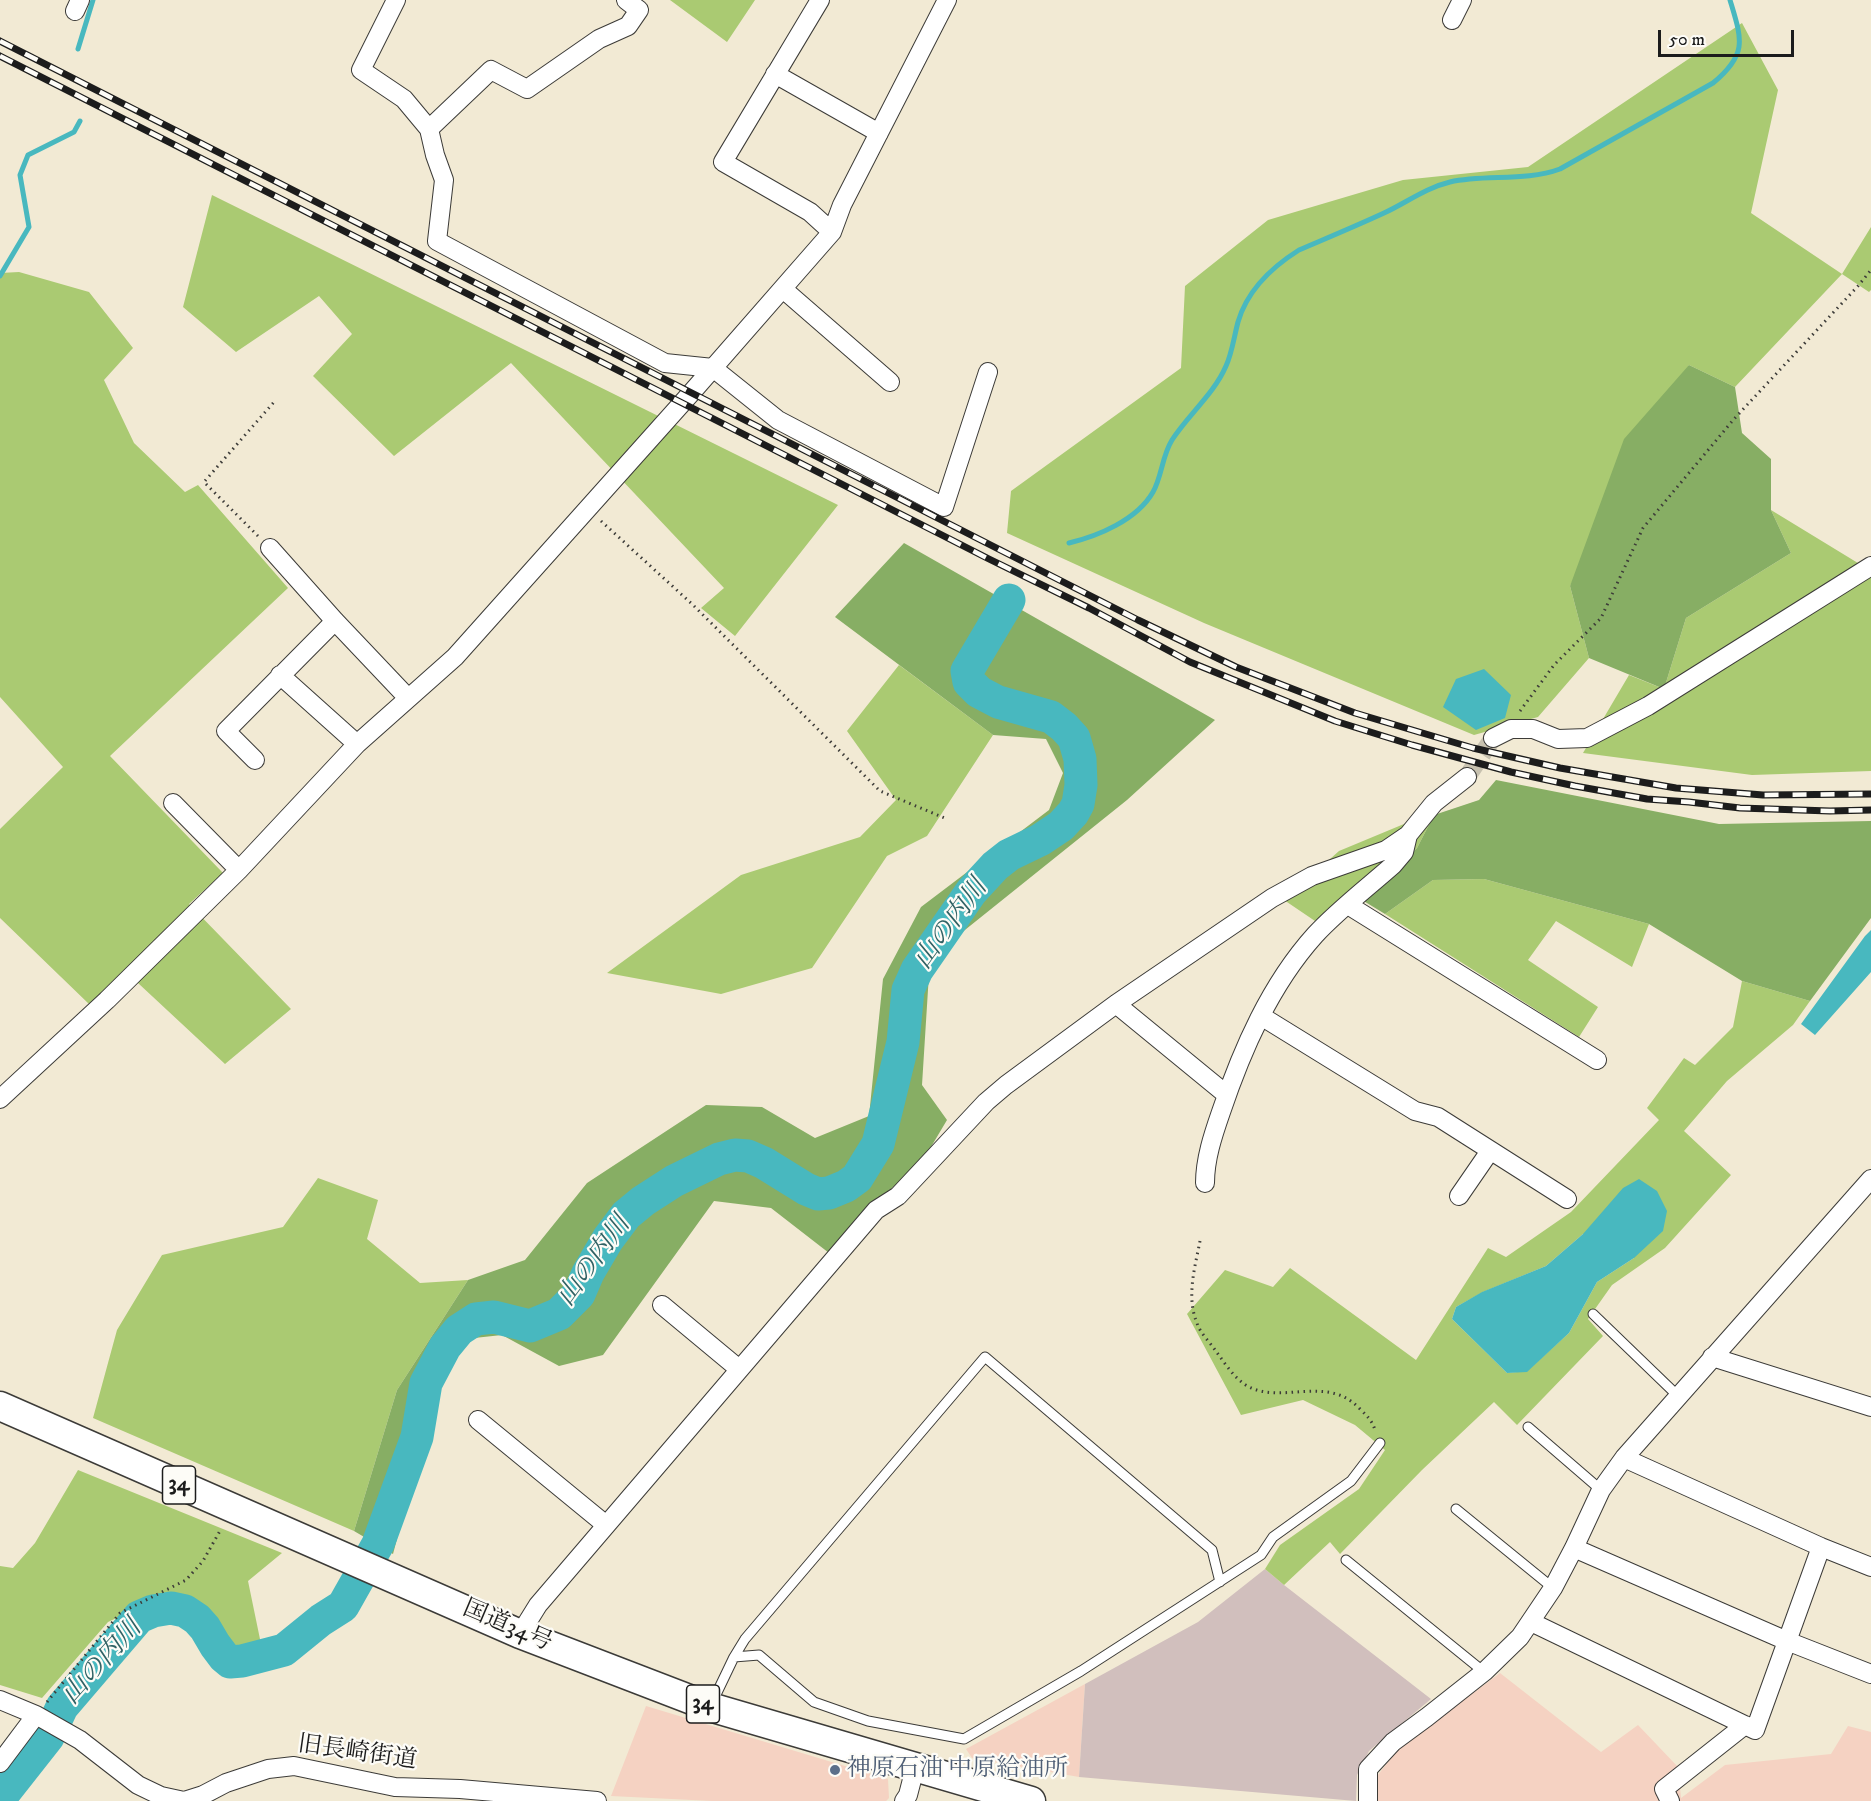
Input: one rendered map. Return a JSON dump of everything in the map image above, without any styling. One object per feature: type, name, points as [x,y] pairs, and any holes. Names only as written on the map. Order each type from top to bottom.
[{"type":"highway","name":"国道34号","points":[[0,1406],[520,1634],[710,1707],[1031,1801]]},
{"type":"street","points":[[396,0],[361,70],[404,99],[429,129],[444,180],[437,240],[665,363],[713,368],[778,420],[944,507],[988,372]]},
{"type":"street","points":[[429,129],[491,70],[527,89],[599,39],[627,26],[639,10],[626,0]]},
{"type":"street","points":[[820,0],[723,162],[810,212],[832,232]]},
{"type":"street","points":[[1452,20],[1462,0]]},
{"type":"street","points":[[3,1091],[107,1000],[239,870],[357,744],[455,657],[783,289],[832,232],[842,205],[942,2]]},
{"type":"street","points":[[775,74],[879,133]]},
{"type":"street","points":[[783,289],[890,382]]},
{"type":"street","points":[[270,548],[408,698]]},
{"type":"street","points":[[1493,738],[1511,729],[1533,729],[1558,738],[1587,738],[1648,706],[1871,566]]},
{"type":"street","points":[[255,760],[226,731],[335,621]]},
{"type":"street","points":[[280,675],[357,744]]},
{"type":"street","points":[[520,1634],[538,1605],[876,1210],[898,1196],[986,1102],[1116,1004],[1272,898],[1312,876],[1386,850],[1408,835],[1434,803],[1467,777]]},
{"type":"street","points":[[173,803],[239,870]]},
{"type":"street","points":[[1205,1183],[1205,1169],[1214,1133],[1227,1095],[1261,1016],[1288,969],[1316,935],[1393,865],[1404,852],[1408,835]]},
{"type":"street","points":[[1348,905],[1597,1060]]},
{"type":"street","points":[[1116,1004],[1227,1095]]},
{"type":"street","points":[[1261,1016],[1415,1111],[1438,1117],[1567,1199]]},
{"type":"street","points":[[1459,1196],[1490,1151]]},
{"type":"street","points":[[1368,1801],[1368,1769],[1393,1742],[1484,1672],[1520,1637],[1553,1588],[1601,1490],[1624,1458],[1871,1179]]},
{"type":"street","points":[[662,1305],[738,1369]]},
{"type":"street","points":[[1712,1357],[1871,1407]]},
{"type":"street","points":[[478,1420],[606,1525]]},
{"type":"street","points":[[1624,1458],[1821,1547],[1871,1567]]},
{"type":"street","points":[[1531,1622],[1755,1730],[1821,1547]]},
{"type":"street","points":[[1574,1548],[1787,1641],[1871,1674]]},
{"type":"street","name":"旧長崎街道","points":[[0,1700],[36,1715],[80,1740],[136,1793],[184,1801],[203,1795],[226,1783],[268,1769],[294,1766],[395,1786],[460,1789],[597,1801]]},
{"type":"street","points":[[0,1762],[36,1715]]},
{"type":"street","points":[[1670,1801],[1664,1789],[1744,1725]]},
{"type":"street","points":[[904,1801],[908,1795],[915,1768]]},
{"type":"lane","points":[[1593,1314],[1678,1395]]},
{"type":"lane","points":[[710,1707],[745,1639],[985,1357],[1212,1550],[1220,1582]]},
{"type":"lane","points":[[1528,1427],[1601,1490]]},
{"type":"lane","points":[[734,1657],[759,1655],[814,1702],[868,1721],[964,1739],[1081,1671],[1261,1555],[1272,1537],[1351,1481],[1380,1443]]},
{"type":"lane","points":[[1456,1509],[1553,1588]]},
{"type":"lane","points":[[1346,1560],[1484,1672]]},
{"type":"path","points":[[1511,729],[1521,708],[1554,665],[1601,618],[1643,528],[1734,419],[1871,270]]},
{"type":"path","points":[[270,548],[204,482],[274,402]]},
{"type":"path","points":[[587,509],[692,604],[880,791],[947,819]]},
{"type":"path","points":[[1200,1241],[1194,1274],[1192,1307],[1197,1325],[1233,1375],[1250,1387],[1269,1392],[1332,1392],[1352,1401],[1373,1422],[1380,1443]]},
{"type":"path","points":[[36,1715],[120,1613],[186,1580],[203,1561],[224,1522]]},
{"type":"shaded area","points":[[1265,1569],[1431,1699],[1369,1751],[1357,1775],[1356,1801],[1079,1777],[1085,1684],[1198,1622]]},
{"type":"shaded area","points":[[1500,1673],[1601,1752],[1638,1725],[1678,1767],[1681,1798],[1725,1765],[1831,1754],[1848,1726],[1871,1732],[1871,1801],[1377,1801],[1378,1775],[1397,1750]]},
{"type":"shaded area","points":[[1085,1684],[1079,1777],[972,1758],[966,1749]]},
{"type":"shaded area","points":[[646,1706],[888,1779],[889,1798],[886,1801],[712,1801],[611,1796]]},
{"type":"green space","points":[[670,0],[755,0],[727,42]]},
{"type":"green space","points":[[1742,23],[1778,90],[1751,213],[1842,274],[1735,387],[1689,365],[1570,586],[1589,658],[1538,717],[1474,735],[1204,623],[1007,533],[1011,491],[1181,368],[1185,286],[1268,220],[1403,180],[1528,167]]},
{"type":"green space","points":[[212,195],[838,505],[735,636],[701,608],[724,588],[511,363],[394,456],[313,376],[352,334],[319,296],[236,352],[183,307]]},
{"type":"green space","points":[[1871,227],[1871,290],[1869,292],[1842,274]]},
{"type":"green space","points":[[19,272],[89,292],[133,348],[104,380],[134,443],[185,492],[198,485],[288,588],[110,756],[223,873],[189,904],[291,1009],[225,1064],[124,970],[90,1005],[0,918],[0,829],[63,767],[0,697],[0,273]]},
{"type":"green space","points":[[1689,365],[1735,387],[1742,433],[1771,459],[1771,510],[1791,553],[1686,618],[1664,689],[1589,658],[1570,586],[1624,439]]},
{"type":"green space","points":[[1771,510],[1871,571],[1871,771],[1752,775],[1583,753],[1629,675],[1664,689],[1686,618],[1791,553]]},
{"type":"green space","points":[[904,543],[1215,720],[1127,800],[930,958],[922,1085],[947,1120],[922,1162],[863,1213],[829,1253],[771,1208],[714,1201],[603,1355],[559,1366],[502,1335],[465,1339],[438,1385],[393,1554],[354,1531],[397,1390],[468,1280],[525,1260],[587,1183],[706,1105],[762,1107],[815,1138],[869,1116],[883,979],[921,907],[1049,810],[1063,773],[1046,739],[993,735],[835,617]]},
{"type":"green space","points":[[899,665],[993,735],[927,836],[887,856],[812,968],[721,994],[607,973],[741,875],[860,837],[896,800],[847,731]]},
{"type":"green space","points":[[1496,780],[1719,824],[1871,821],[1871,918],[1810,1001],[1742,981],[1649,924],[1484,879],[1433,880],[1385,914],[1362,900],[1417,848],[1434,815],[1479,800]]},
{"type":"green space","points":[[1434,815],[1417,848],[1362,900],[1350,894],[1315,921],[1284,900],[1339,851],[1416,819]]},
{"type":"green space","points":[[1484,879],[1649,924],[1632,967],[1556,921],[1528,960],[1598,1007],[1579,1037],[1385,914],[1433,880]]},
{"type":"green space","points":[[1742,981],[1810,1001],[1793,1025],[1727,1081],[1684,1131],[1731,1175],[1665,1248],[1612,1285],[1588,1319],[1603,1336],[1517,1425],[1494,1402],[1422,1470],[1340,1554],[1330,1542],[1284,1585],[1265,1569],[1280,1545],[1359,1489],[1385,1450],[1355,1425],[1303,1400],[1241,1415],[1187,1314],[1225,1270],[1273,1287],[1290,1268],[1416,1360],[1488,1248],[1506,1257],[1571,1212],[1659,1120],[1647,1108],[1684,1058],[1695,1065],[1733,1027]],"holes":[[[1583,1234],[1634,1258],[1597,1282],[1569,1333],[1527,1371],[1507,1373],[1452,1319],[1456,1307],[1483,1292],[1546,1266]]]},
{"type":"green space","points":[[318,1178],[378,1200],[367,1239],[420,1283],[468,1280],[397,1390],[354,1531],[93,1418],[117,1330],[162,1255],[283,1227]]},
{"type":"green space","points":[[78,1470],[282,1553],[248,1581],[261,1644],[234,1649],[203,1606],[164,1596],[108,1622],[42,1698],[0,1685],[0,1566],[13,1568],[35,1543]]},
{"type":"water","points":[[1484,669],[1511,695],[1505,718],[1476,730],[1443,707],[1456,679]]},
{"type":"water","points":[[1871,930],[1871,972],[1815,1035],[1801,1024]]},
{"type":"water","points":[[1639,1179],[1657,1191],[1667,1211],[1663,1231],[1634,1258],[1597,1282],[1569,1333],[1527,1372],[1507,1373],[1452,1319],[1456,1307],[1482,1292],[1546,1266],[1583,1234],[1623,1188]]},
{"type":"waterway","points":[[78,49],[93,0]]},
{"type":"waterway","points":[[1069,543],[1116,525],[1127,519],[1146,502],[1156,486],[1172,440],[1221,376],[1228,361],[1238,322],[1248,300],[1254,290],[1279,264],[1299,250],[1441,185],[1477,178],[1519,177],[1560,169],[1713,83],[1732,63],[1739,46],[1739,36],[1730,0]]},
{"type":"waterway","points":[[0,276],[29,227],[20,175],[28,155],[74,132],[80,121]]},
{"type":"waterway","name":"山の内川","points":[[0,1798],[48,1737],[62,1707],[139,1617],[153,1611],[171,1608],[185,1611],[205,1628],[215,1645],[230,1662],[284,1650],[321,1620],[343,1606],[378,1544],[417,1437],[426,1383],[445,1347],[459,1330],[476,1319],[494,1317],[530,1326],[559,1314],[579,1294],[588,1273],[608,1239],[626,1215],[674,1181],[719,1159],[735,1155],[748,1156],[818,1194],[829,1193],[846,1186],[857,1178],[878,1144],[903,1042],[908,990],[917,970],[971,892],[995,866],[1009,855],[1040,840],[1061,826],[1078,804],[1081,785],[1080,759],[1074,738],[1051,717],[998,702],[979,692],[969,682],[967,671],[1009,600]]},
{"type":"tunnel","points":[[1467,777],[1493,738]]},
{"type":"railway","points":[[0,41],[1138,620],[1236,667],[1355,713],[1473,748],[1560,768],[1676,788],[1763,795],[1871,794]]},
{"type":"railway","points":[[0,56],[1089,608],[1190,662],[1335,721],[1511,772],[1647,799],[1740,808],[1871,810]]},
{"type":"place","name":"神原石油 中原給油所","points":[[835,1770]]}]
